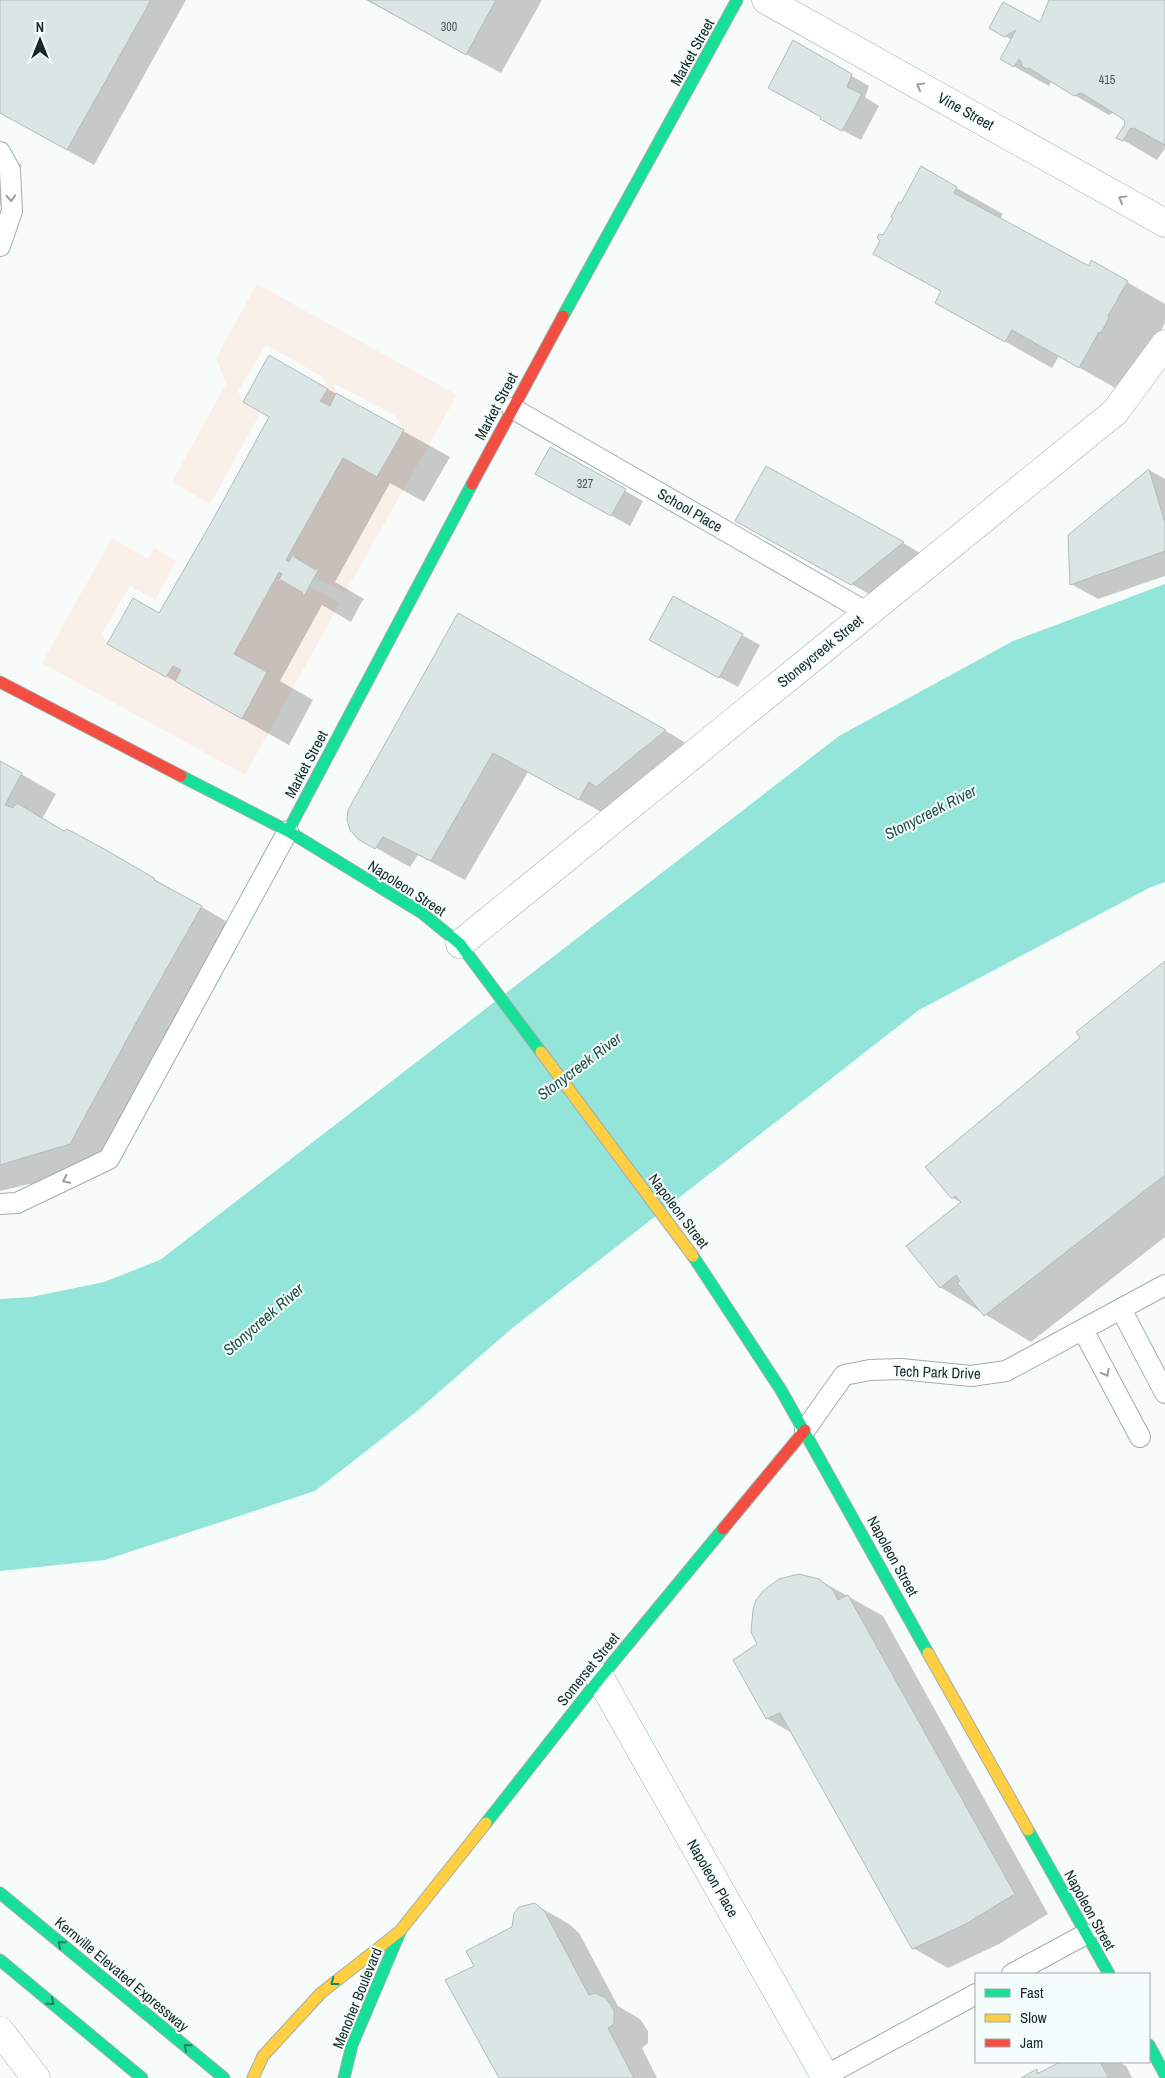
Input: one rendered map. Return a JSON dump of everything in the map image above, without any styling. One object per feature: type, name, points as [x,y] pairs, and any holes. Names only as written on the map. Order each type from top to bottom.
[{"type":"main road","name":"Market Street","points":[[288,831],[512,408],[737,0]]},
{"type":"main road","name":"Napoleon Street","points":[[0,682],[288,831],[422,914],[460,944],[701,1266],[805,1430],[1108,1973]]},
{"type":"main road","name":"Somerset Street","points":[[400,1931],[600,1678],[805,1430]]},
{"type":"main road","name":"Kernville Elevated Expressway","points":[[0,1893],[224,2078]]},
{"type":"main road","points":[[253,2078],[264,2056],[321,1993],[400,1931]]},
{"type":"main road","name":"Menoher Boulevard","points":[[344,2078],[352,2045],[400,1931]]},
{"type":"main road","points":[[0,1960],[142,2078]]},
{"type":"main road","points":[[1150,2048],[1165,2074]]},
{"type":"street","name":"Vine Street","points":[[766,0],[1165,223]]},
{"type":"street","name":"Stoneycreek Street","points":[[460,944],[1115,412],[1165,344]]},
{"type":"street","name":"Napoleon Place","points":[[600,1678],[826,2077]]},
{"type":"street","points":[[0,2031],[36,2078]]},
{"type":"lane","points":[[0,152],[10,170],[12,211],[0,246]]},
{"type":"lane","name":"School Place","points":[[512,408],[868,613]]},
{"type":"lane","points":[[0,1204],[17,1203],[110,1159],[288,831]]},
{"type":"lane","name":"Tech Park Drive","points":[[805,1430],[844,1375],[870,1370],[901,1369],[971,1376],[1006,1371],[1165,1285]]},
{"type":"lane","points":[[1121,1309],[1165,1393]]},
{"type":"lane","points":[[1083,1330],[1140,1437]]},
{"type":"lane","points":[[1014,1973],[1086,1934]]},
{"type":"lane","points":[[826,2077],[975,1995]]},
{"type":"shaded area","points":[[257,284],[457,395],[345,593],[315,577],[319,569],[316,570],[294,558],[295,555],[293,554],[289,562],[286,560],[343,458],[377,476],[403,429],[394,415],[333,383],[336,393],[330,406],[320,401],[328,389],[323,377],[266,345],[238,391],[243,402],[261,412],[210,504],[172,482],[226,384],[216,358]]},
{"type":"shaded area","points":[[112,538],[148,559],[154,548],[176,561],[155,600],[130,586],[102,633],[107,644],[166,676],[173,666],[181,670],[175,681],[242,719],[267,672],[234,654],[280,572],[282,574],[278,581],[280,582],[281,580],[303,593],[304,596],[310,587],[340,603],[245,775],[42,663]]},
{"type":"water","name":"Stonycreek River","points":[[1165,584],[1165,882],[1149,888],[919,1010],[510,1330],[416,1412],[315,1491],[105,1560],[0,1571],[0,1299],[31,1297],[104,1282],[160,1260],[839,736],[1013,641]]},
{"type":"building","points":[[0,0],[151,0],[67,150],[0,113]]},
{"type":"building","points":[[368,0],[496,0],[466,55]]},
{"type":"building","points":[[1049,0],[1165,0],[1165,145],[1134,128],[1130,129],[1123,141],[1116,138],[1125,124],[1124,120],[1081,93],[1074,96],[1029,68],[1021,66],[1022,63],[1019,59],[1014,67],[1000,59],[1016,30],[1004,37],[989,28],[1003,2],[1040,22]]},
{"type":"building","points":[[793,40],[852,74],[847,87],[862,94],[842,131],[820,119],[821,117],[768,88]]},
{"type":"building","points":[[921,166],[957,187],[954,193],[1089,266],[1091,260],[1128,281],[1108,316],[1109,318],[1101,333],[1099,332],[1079,368],[1012,330],[1005,342],[935,303],[941,291],[873,254],[880,241],[877,238],[879,234],[883,235],[893,218],[891,217],[899,202],[901,203]]},
{"type":"building","points":[[269,355],[328,389],[320,401],[330,406],[336,393],[404,430],[377,477],[343,458],[286,560],[289,562],[293,554],[295,555],[294,557],[316,570],[317,568],[319,569],[304,596],[302,595],[303,593],[281,580],[280,582],[278,581],[282,574],[279,572],[234,654],[267,672],[242,719],[175,681],[181,670],[173,666],[166,677],[107,644],[133,598],[159,613],[211,523],[269,417],[243,402]]},
{"type":"building","points":[[550,447],[626,489],[611,516],[535,474]]},
{"type":"building","points":[[766,466],[904,542],[851,585],[735,521]]},
{"type":"building","points":[[1149,469],[1165,523],[1165,551],[1070,585],[1068,535]]},
{"type":"building","points":[[673,596],[743,634],[719,678],[649,640]]},
{"type":"building","points":[[458,613],[666,730],[596,787],[589,782],[579,800],[493,753],[431,861],[383,837],[375,849],[358,839],[350,830],[347,820],[348,810]]},
{"type":"building","points":[[0,761],[22,773],[5,805],[13,808],[17,803],[64,831],[67,829],[106,850],[154,878],[154,880],[202,906],[70,1144],[0,1165]]},
{"type":"building","points":[[1165,961],[1165,1175],[984,1316],[957,1283],[960,1281],[956,1275],[940,1288],[906,1246],[961,1202],[955,1196],[952,1199],[925,1167],[1080,1038],[1076,1032]]},
{"type":"building","points":[[799,1574],[819,1579],[833,1590],[838,1600],[848,1595],[1015,1894],[964,1925],[912,1949],[780,1713],[766,1719],[733,1660],[757,1644],[751,1632],[756,1600],[763,1591],[779,1579]]},
{"type":"building","points":[[535,1903],[545,1912],[589,1995],[595,1993],[606,1998],[614,2010],[614,2024],[608,2028],[634,2078],[499,2078],[445,1980],[474,1966],[466,1951],[512,1927],[514,1913],[519,1907]]},
{"type":"building","points":[[1058,2063],[1101,2063],[1109,2078],[1021,2078],[1037,2069],[1037,2074]]},
{"type":"traffic: fast","points":[[563,316],[737,0]]},
{"type":"traffic: fast","points":[[288,831],[472,484]]},
{"type":"traffic: fast","points":[[181,776],[288,831],[422,913],[460,944],[541,1052]]},
{"type":"traffic: fast","points":[[693,1256],[781,1390],[928,1653]]},
{"type":"traffic: fast","points":[[486,1823],[600,1678],[723,1529]]},
{"type":"traffic: fast","points":[[1028,1830],[1108,1973]]},
{"type":"traffic: fast","points":[[0,1893],[224,2078]]},
{"type":"traffic: fast","points":[[344,2078],[352,2045],[400,1932]]},
{"type":"traffic: fast","points":[[0,1960],[142,2078]]},
{"type":"traffic: fast","points":[[1150,2047],[1165,2075]]},
{"type":"traffic: slow","points":[[541,1052],[693,1256]]},
{"type":"traffic: slow","points":[[928,1653],[1028,1830]]},
{"type":"traffic: slow","points":[[253,2078],[263,2056],[321,1993],[400,1931],[486,1823]]},
{"type":"traffic: jam","points":[[472,484],[563,316]]},
{"type":"traffic: jam","points":[[0,682],[181,776]]},
{"type":"traffic: jam","points":[[723,1529],[805,1430]]}]
